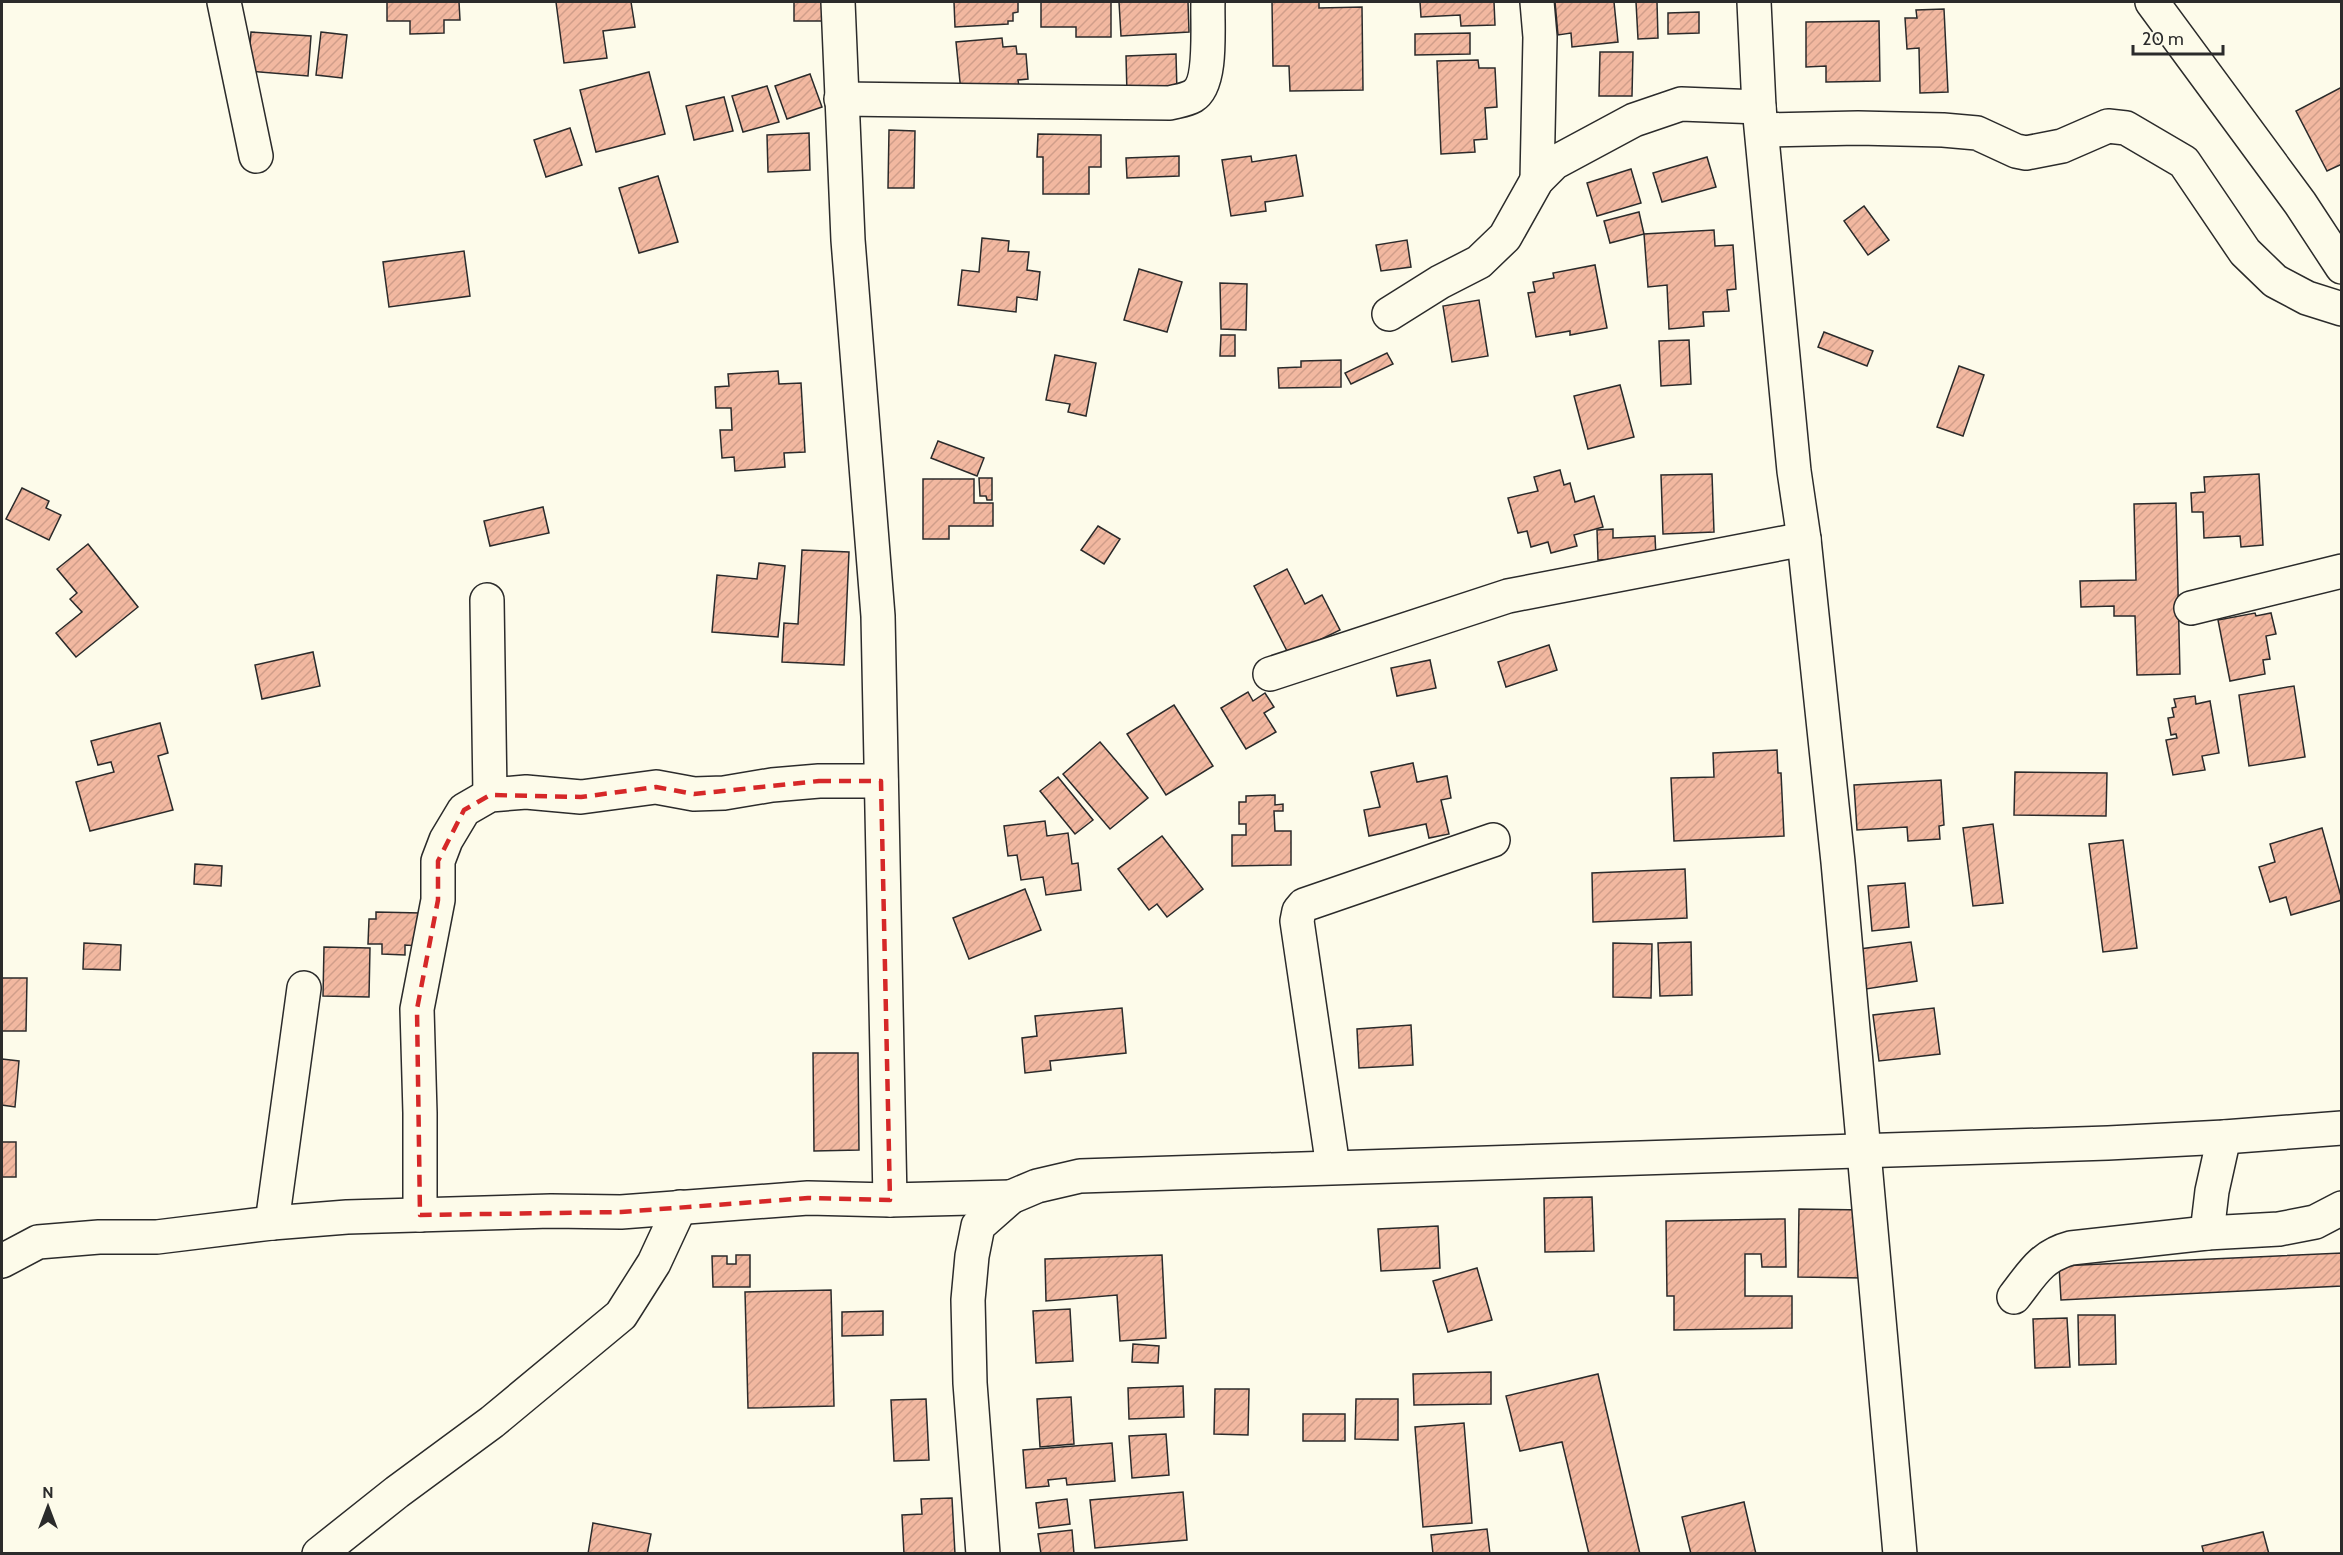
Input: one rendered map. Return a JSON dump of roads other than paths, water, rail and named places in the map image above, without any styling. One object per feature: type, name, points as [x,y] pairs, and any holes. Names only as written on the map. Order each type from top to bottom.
[{"type":"street","points":[[224,2],[256,156]]},
{"type":"street","points":[[838,2],[848,240],[878,616],[890,1200]]},
{"type":"street","points":[[842,99],[1170,103],[1194,96],[1203,85],[1207,61],[1208,2]]},
{"type":"street","points":[[1537,2],[1540,37],[1537,180]]},
{"type":"street","points":[[1754,2],[1760,118],[1794,471],[1804,538],[1838,862],[1900,1554]]},
{"type":"street","points":[[2152,2],[2300,202],[2342,267]]},
{"type":"street","points":[[1389,314],[1440,282],[1479,262],[1505,237],[1537,180],[1554,163],[1634,120],[1669,107],[1693,103],[1760,118],[1858,128],[1977,133],[2016,151],[2026,153],[2062,146],[2108,126],[2126,128],[2184,162],[2245,252],[2275,281],[2307,297],[2342,309]]},
{"type":"street","points":[[1270,674],[1508,596],[1804,538]]},
{"type":"street","points":[[2191,608],[2342,571]]},
{"type":"street","points":[[487,600],[490,795]]},
{"type":"street","points":[[420,1215],[417,1009],[438,900],[438,861],[446,840],[464,810],[490,795],[526,792],[581,797],[656,787],[694,794],[819,782],[881,781]]},
{"type":"street","points":[[1333,1167],[1297,921],[1299,911],[1304,905],[1493,840]]},
{"type":"street","points":[[272,1223],[304,988]]},
{"type":"street","points":[[983,1554],[970,1383],[968,1300],[972,1256],[978,1226],[1011,1197],[1037,1186],[1080,1176],[1865,1151],[2224,1137],[2342,1128]]},
{"type":"street","points":[[2207,1233],[2212,1191],[2224,1137]]},
{"type":"street","points":[[2,1261],[38,1242],[99,1237],[157,1237],[272,1223],[400,1214],[621,1212],[808,1198],[890,1200],[1011,1197]]},
{"type":"street","points":[[319,1554],[397,1492],[492,1422],[621,1315],[654,1263],[680,1207]]},
{"type":"street","points":[[2014,1297],[2042,1261],[2055,1252],[2071,1248],[2207,1233],[2279,1229],[2315,1222],[2342,1208]]}]
